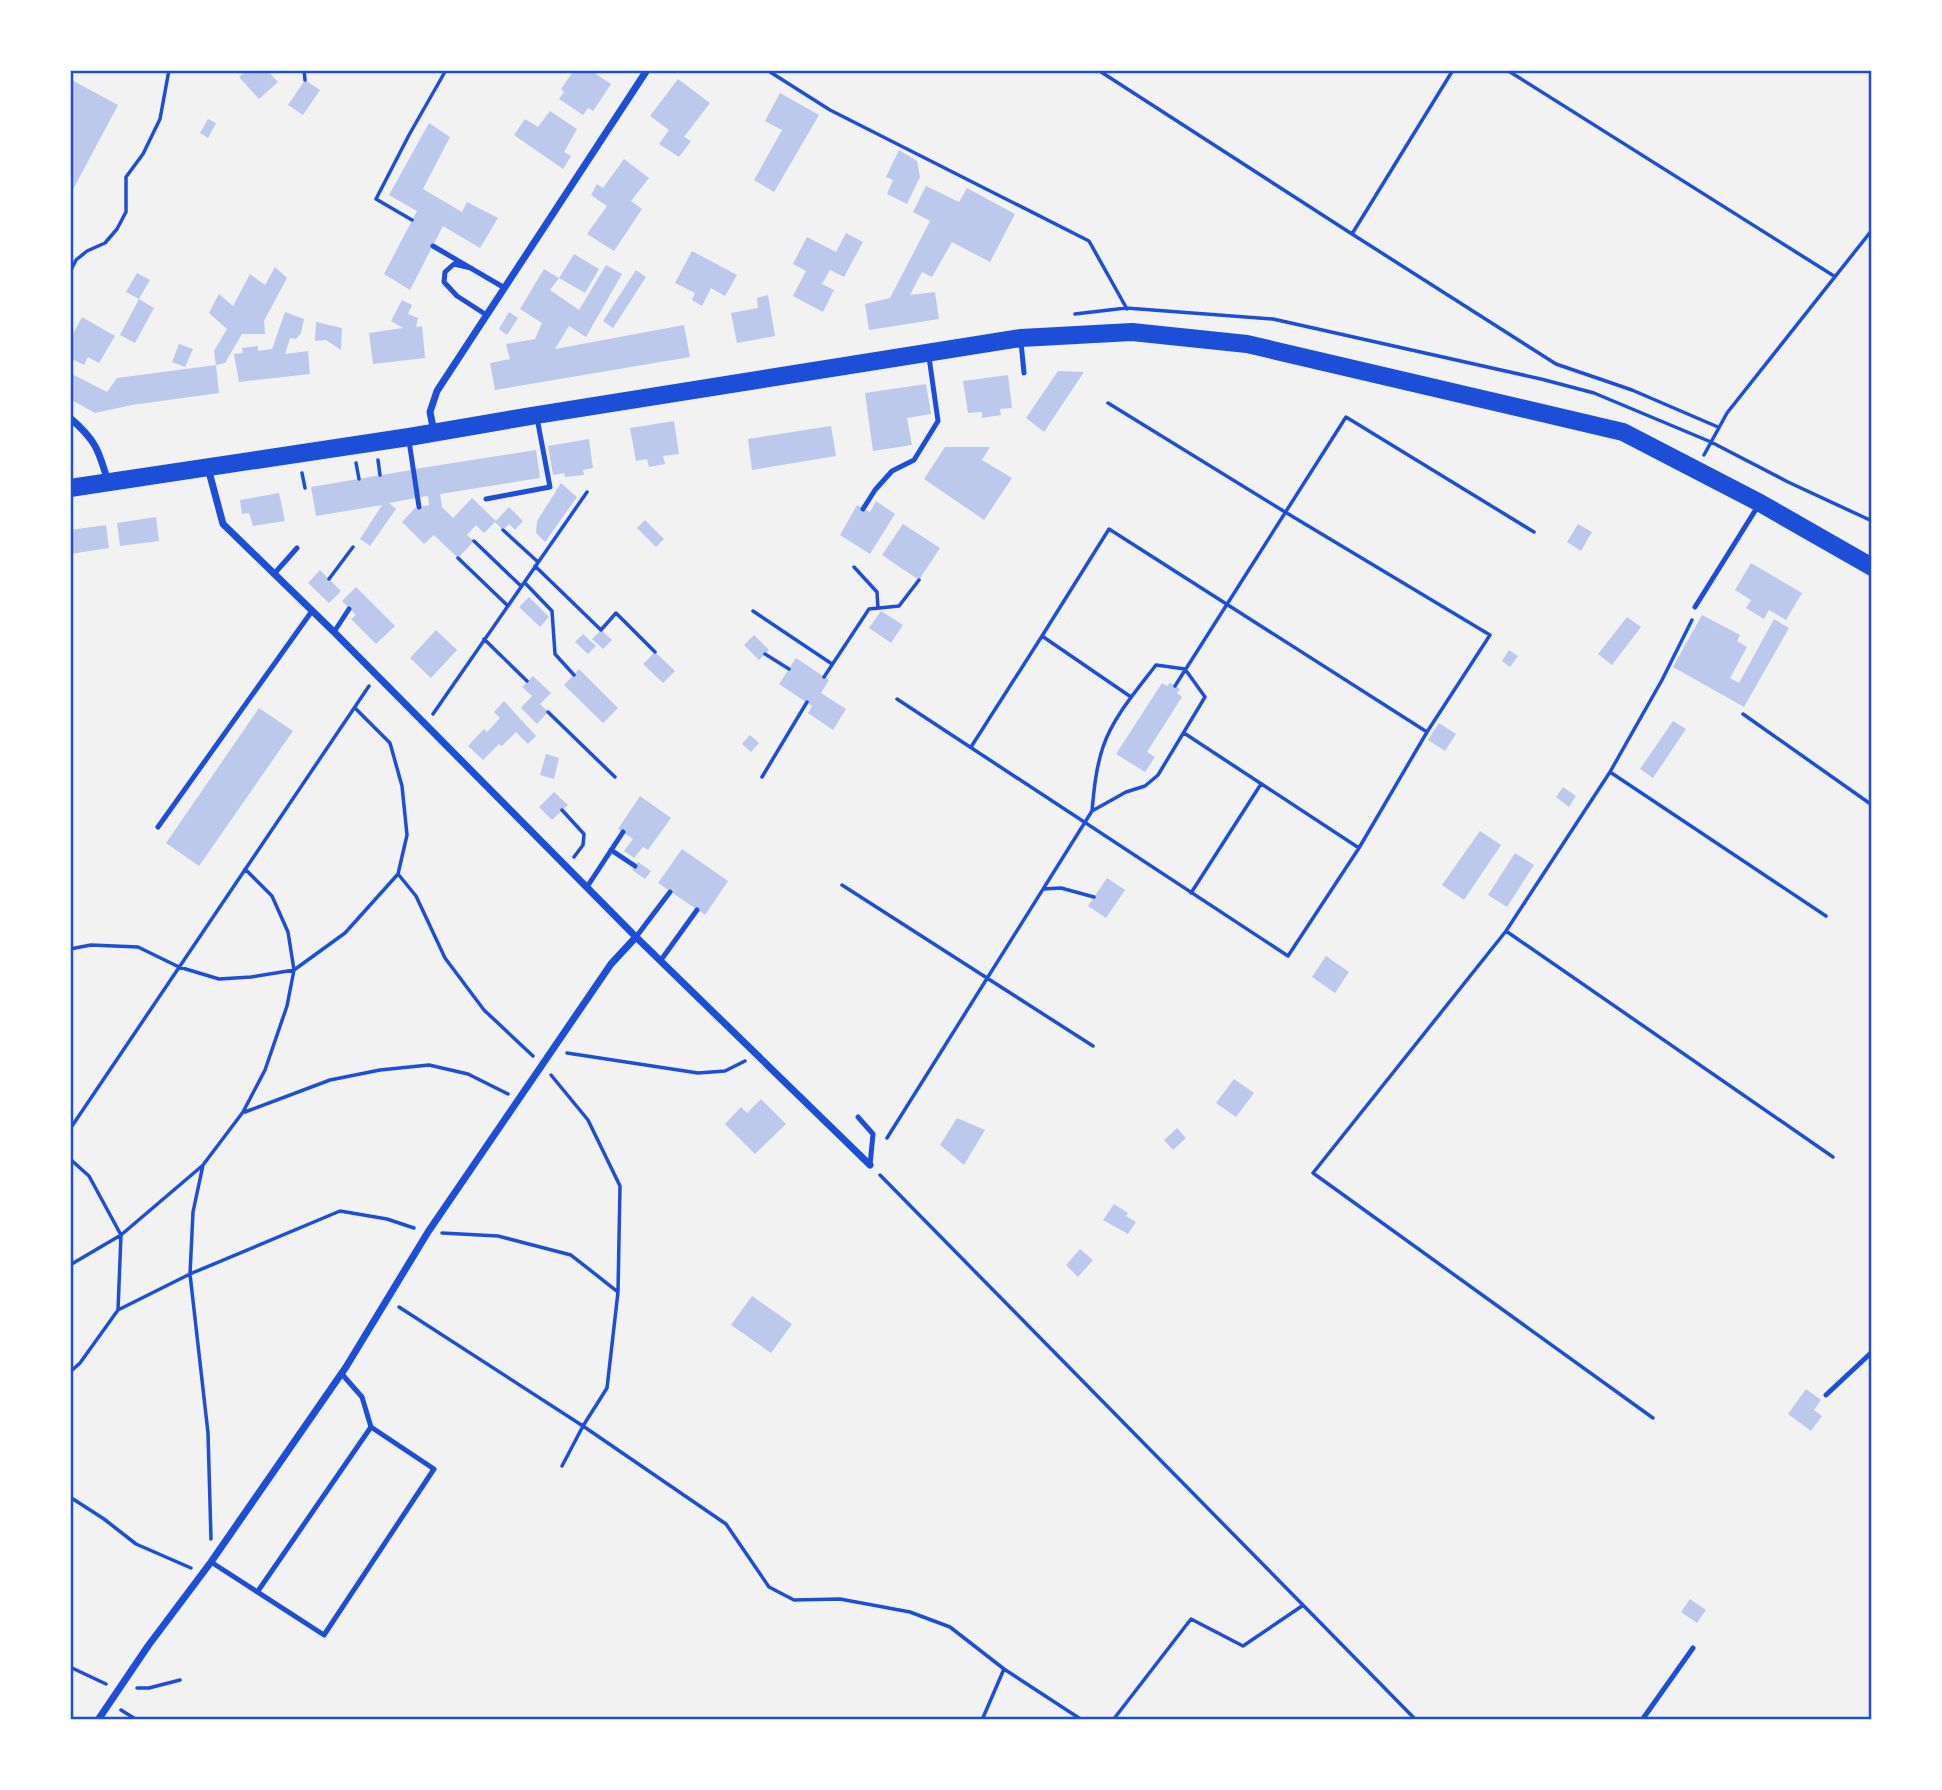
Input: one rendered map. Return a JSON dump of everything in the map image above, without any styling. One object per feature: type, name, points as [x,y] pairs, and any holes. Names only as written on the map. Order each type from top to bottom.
[{"type":"main road","points":[[70,488],[409,438],[1021,338],[1132,332],[1247,344],[1623,432],[1760,503],[1872,567]]},
{"type":"street","points":[[434,433],[430,412],[437,391],[647,70]]},
{"type":"street","points":[[70,418],[85,430],[97,448],[108,483]]},
{"type":"street","points":[[208,467],[223,524],[870,1165]]},
{"type":"street","points":[[98,1720],[341,1373],[389,1300],[428,1232],[551,1051],[611,964],[636,936]]},
{"type":"lane","points":[[433,246],[503,287]]},
{"type":"lane","points":[[471,268],[454,264],[444,272],[444,282],[457,296],[485,314]]},
{"type":"lane","points":[[1021,338],[1024,373]]},
{"type":"lane","points":[[863,509],[875,489],[892,471],[914,460],[938,421],[928,354]]},
{"type":"lane","points":[[486,499],[550,487],[537,415]]},
{"type":"lane","points":[[409,438],[419,507]]},
{"type":"lane","points":[[1695,607],[1760,503]]},
{"type":"lane","points":[[274,575],[297,548]]},
{"type":"lane","points":[[334,632],[349,609]]},
{"type":"lane","points":[[158,827],[312,611]]},
{"type":"lane","points":[[587,887],[622,832]]},
{"type":"lane","points":[[611,850],[635,866]]},
{"type":"lane","points":[[636,936],[670,892]]},
{"type":"lane","points":[[661,960],[697,911]]},
{"type":"lane","points":[[858,1117],[873,1134],[870,1165]]},
{"type":"lane","points":[[1826,1395],[1872,1352]]},
{"type":"lane","points":[[211,1562],[324,1634],[434,1469],[371,1427],[362,1397],[341,1373]]},
{"type":"lane","points":[[258,1591],[371,1427]]},
{"type":"lane","points":[[1642,1720],[1693,1648]]},
{"type":"path","points":[[70,272],[76,260],[87,251],[105,243],[126,212],[126,177],[143,154],[160,119],[169,70]]},
{"type":"path","points":[[304,70],[305,80]]},
{"type":"path","points":[[412,219],[376,199],[446,70]]},
{"type":"path","points":[[767,70],[830,110],[1089,241],[1126,308],[1132,332]]},
{"type":"path","points":[[1098,70],[1556,364],[1632,390],[1718,427]]},
{"type":"path","points":[[1352,234],[1453,70]]},
{"type":"path","points":[[1507,70],[1834,276]]},
{"type":"path","points":[[1697,470],[1718,427],[1872,230]]},
{"type":"path","points":[[1065,315],[1126,308],[1273,319],[1541,379],[1594,393],[1711,442],[1872,521]]},
{"type":"path","points":[[897,699],[1288,956],[1359,848],[1427,733],[1490,635],[1108,403]]},
{"type":"path","points":[[1175,686],[1346,417],[1534,532]]},
{"type":"path","points":[[426,724],[587,492]]},
{"type":"path","points":[[971,747],[1109,529],[1427,733]]},
{"type":"path","points":[[503,530],[601,630],[616,613],[655,652]]},
{"type":"path","points":[[474,541],[552,611],[555,654],[574,674]]},
{"type":"path","points":[[329,579],[353,547]]},
{"type":"path","points":[[458,558],[508,606]]},
{"type":"path","points":[[854,567],[877,592],[878,608]]},
{"type":"path","points":[[824,677],[869,609],[899,606],[919,580]]},
{"type":"path","points":[[753,611],[832,664]]},
{"type":"path","points":[[1653,1419],[1313,1173],[1506,931],[1610,772],[1692,620]]},
{"type":"path","points":[[1042,636],[1131,697]]},
{"type":"path","points":[[484,639],[527,681]]},
{"type":"path","points":[[765,654],[789,669]]},
{"type":"path","points":[[1092,811],[1126,792],[1146,786],[1158,775],[1205,697],[1185,670],[1156,665],[1131,697],[1104,744],[1096,776],[1092,811],[870,1165],[1416,1720]]},
{"type":"path","points":[[70,1129],[356,709],[376,675]]},
{"type":"path","points":[[762,777],[807,702]]},
{"type":"path","points":[[70,949],[91,945],[138,947],[179,967],[219,979],[251,978],[294,970],[345,933],[398,874],[407,835],[402,786],[390,743],[356,709]]},
{"type":"path","points":[[548,712],[615,778]]},
{"type":"path","points":[[1743,714],[1872,805]]},
{"type":"path","points":[[1184,733],[1359,848]]},
{"type":"path","points":[[1610,772],[1826,916]]},
{"type":"path","points":[[1191,893],[1261,784]]},
{"type":"path","points":[[562,810],[581,829],[585,839],[566,866]]},
{"type":"path","points":[[70,1265],[121,1235],[203,1165],[243,1112],[265,1070],[287,1006],[294,970],[288,932],[272,896],[245,869]]},
{"type":"path","points":[[398,874],[416,896],[444,958],[484,1010],[543,1065],[588,1120],[620,1186],[618,1292],[607,1388],[562,1466]]},
{"type":"path","points":[[842,885],[1093,1046]]},
{"type":"path","points":[[1043,889],[1061,888],[1094,897]]},
{"type":"path","points":[[1506,931],[1833,1157]]},
{"type":"path","points":[[551,1051],[698,1073],[725,1071],[758,1055]]},
{"type":"path","points":[[243,1112],[330,1080],[380,1070],[429,1065],[468,1074],[519,1099]]},
{"type":"path","points":[[70,1159],[89,1176],[121,1235],[118,1310]]},
{"type":"path","points":[[203,1165],[192,1212],[190,1274],[208,1433],[211,1562]]},
{"type":"path","points":[[70,1372],[80,1363],[118,1310],[190,1274],[340,1211],[387,1219],[428,1232],[498,1236],[571,1255],[618,1292]]},
{"type":"path","points":[[389,1300],[583,1426],[726,1524],[769,1587],[794,1600],[840,1599],[911,1612],[950,1627],[1004,1669],[1082,1720]]},
{"type":"path","points":[[70,1497],[136,1544],[203,1573]]},
{"type":"path","points":[[1113,1720],[1191,1619],[1243,1646],[1303,1606]]},
{"type":"path","points":[[70,1667],[118,1690],[149,1688],[180,1680]]},
{"type":"path","points":[[982,1720],[1004,1669]]},
{"type":"building","points":[[247,70],[267,70],[278,82],[259,99],[239,77]]},
{"type":"building","points":[[574,70],[590,70],[611,84],[593,111],[588,108],[583,115],[559,99],[564,92],[561,89]]},
{"type":"building","points":[[70,79],[118,105],[70,195]]},
{"type":"building","points":[[678,79],[710,103],[684,137],[691,141],[679,157],[659,144],[669,130],[650,116]]},
{"type":"building","points":[[305,80],[320,90],[303,115],[288,105]]},
{"type":"building","points":[[780,93],[819,115],[774,192],[754,180],[782,130],[765,121]]},
{"type":"building","points":[[550,111],[577,129],[564,152],[571,156],[563,169],[514,135],[525,119],[538,127]]},
{"type":"building","points":[[208,119],[216,123],[208,138],[200,133]]},
{"type":"building","points":[[429,123],[450,137],[423,189],[462,212],[467,202],[498,218],[480,248],[443,226],[410,290],[384,274],[417,211],[389,195]]},
{"type":"building","points":[[899,150],[917,161],[920,177],[907,204],[887,194],[893,180],[886,177]]},
{"type":"building","points":[[624,159],[649,178],[631,201],[642,209],[614,251],[587,234],[607,206],[591,195],[597,184],[603,188]]},
{"type":"building","points":[[926,186],[959,202],[967,188],[1015,214],[990,262],[952,242],[932,277],[922,272],[910,295],[935,292],[939,319],[869,330],[865,304],[890,298],[930,221],[913,212]]},
{"type":"building","points":[[846,233],[863,242],[844,277],[830,270],[822,284],[834,290],[823,312],[793,296],[806,271],[793,264],[807,237],[836,252]]},
{"type":"building","points":[[692,251],[737,275],[725,296],[711,288],[702,306],[692,300],[695,293],[675,283]]},
{"type":"building","points":[[574,254],[599,269],[585,293],[559,278]]},
{"type":"building","points":[[606,265],[622,274],[586,337],[569,326],[555,349],[684,325],[690,357],[495,390],[490,363],[510,359],[506,344],[535,339],[542,323],[520,309],[544,269],[559,278],[550,290],[579,310]]},
{"type":"building","points":[[275,267],[287,278],[264,321],[265,334],[242,334],[225,363],[216,365],[214,351],[227,329],[209,313],[219,294],[233,306],[250,274],[265,285]]},
{"type":"building","points":[[636,270],[646,277],[613,328],[603,321]]},
{"type":"building","points":[[137,273],[150,280],[139,299],[126,292]]},
{"type":"building","points":[[768,295],[775,336],[737,343],[731,313],[758,308],[757,298]]},
{"type":"building","points":[[139,299],[154,308],[135,343],[120,335]]},
{"type":"building","points":[[402,300],[412,305],[408,314],[418,318],[416,327],[422,326],[425,358],[373,364],[369,333],[403,328],[391,321]]},
{"type":"building","points":[[285,312],[304,319],[301,333],[296,339],[290,338],[285,354],[308,351],[310,374],[239,382],[234,354],[243,353],[242,348],[258,346],[258,351],[272,349]]},
{"type":"building","points":[[509,312],[518,318],[507,335],[499,329]]},
{"type":"building","points":[[82,317],[115,336],[99,363],[88,357],[84,365],[70,358],[70,340]]},
{"type":"building","points":[[316,322],[342,328],[341,350],[326,340],[315,341]]},
{"type":"building","points":[[179,344],[193,349],[185,367],[172,362]]},
{"type":"building","points":[[216,365],[219,393],[95,413],[70,399],[70,373],[107,392],[117,378]]},
{"type":"building","points":[[1058,371],[1084,372],[1044,432],[1026,418]]},
{"type":"building","points":[[1008,375],[1012,408],[1000,409],[1001,415],[982,418],[982,412],[968,413],[963,381]]},
{"type":"building","points":[[926,384],[931,414],[907,418],[912,445],[873,451],[865,393]]},
{"type":"building","points":[[674,421],[679,454],[663,456],[665,464],[649,467],[647,459],[636,461],[630,428]]},
{"type":"building","points":[[831,426],[836,456],[752,470],[748,439]]},
{"type":"building","points":[[589,439],[593,468],[583,470],[584,475],[553,475],[548,446]]},
{"type":"building","points":[[945,447],[990,447],[982,460],[1012,478],[984,520],[924,479]]},
{"type":"building","points":[[536,450],[540,478],[440,494],[442,507],[453,518],[472,498],[496,521],[484,533],[476,525],[467,535],[474,541],[458,558],[434,535],[424,544],[402,522],[415,508],[429,505],[428,496],[420,497],[415,469]]},
{"type":"building","points":[[411,470],[416,498],[389,503],[396,509],[370,546],[360,539],[382,505],[316,516],[311,487]]},
{"type":"building","points":[[561,483],[577,497],[545,542],[536,533],[537,521]]},
{"type":"building","points":[[279,493],[285,521],[253,526],[249,513],[242,514],[240,500]]},
{"type":"building","points":[[876,501],[895,514],[870,554],[840,535],[857,505],[870,512]]},
{"type":"building","points":[[509,507],[523,521],[515,530],[509,524],[503,530],[495,522]]},
{"type":"building","points":[[156,517],[159,541],[120,546],[117,523]]},
{"type":"building","points":[[645,520],[664,539],[656,547],[637,528]]},
{"type":"building","points":[[903,524],[940,548],[919,580],[882,555]]},
{"type":"building","points":[[1578,524],[1592,532],[1581,551],[1567,542]]},
{"type":"building","points":[[106,525],[109,548],[70,554],[70,530]]},
{"type":"building","points":[[1751,563],[1802,593],[1786,620],[1769,610],[1764,619],[1746,608],[1751,600],[1735,590]]},
{"type":"building","points":[[320,570],[341,591],[329,603],[308,583]]},
{"type":"building","points":[[356,587],[395,626],[376,644],[351,619],[356,615],[342,601]]},
{"type":"building","points":[[529,597],[549,617],[540,627],[519,607]]},
{"type":"building","points":[[881,611],[903,625],[891,643],[869,628]]},
{"type":"building","points":[[1702,615],[1740,635],[1737,641],[1747,647],[1730,678],[1739,683],[1774,619],[1789,628],[1744,707],[1673,667]]},
{"type":"building","points":[[1627,617],[1641,627],[1612,665],[1598,654]]},
{"type":"building","points":[[436,630],[457,650],[431,678],[410,658]]},
{"type":"building","points":[[601,630],[612,640],[603,649],[592,639]]},
{"type":"building","points":[[583,634],[596,646],[588,654],[575,642]]},
{"type":"building","points":[[754,635],[769,650],[759,660],[744,645]]},
{"type":"building","points":[[1509,650],[1518,656],[1510,667],[1502,661]]},
{"type":"building","points":[[655,652],[675,671],[663,683],[643,664]]},
{"type":"building","points":[[796,658],[829,680],[821,693],[846,709],[833,730],[808,713],[812,706],[779,684]]},
{"type":"building","points":[[579,669],[618,708],[603,723],[564,685]]},
{"type":"building","points":[[533,676],[551,693],[540,704],[548,712],[537,724],[521,708],[532,696],[522,687]]},
{"type":"building","points":[[1162,683],[1167,686],[1170,683],[1180,689],[1177,693],[1182,697],[1147,752],[1155,757],[1145,772],[1116,754]]},
{"type":"building","points":[[504,701],[536,736],[528,744],[516,732],[483,760],[468,746],[484,729],[487,732],[500,718],[494,712]]},
{"type":"building","points":[[259,708],[293,731],[199,866],[166,843]]},
{"type":"building","points":[[1673,721],[1686,729],[1653,778],[1640,769]]},
{"type":"building","points":[[1439,723],[1456,734],[1445,751],[1428,740]]},
{"type":"building","points":[[750,735],[759,743],[751,752],[742,744]]},
{"type":"building","points":[[546,754],[559,758],[554,779],[540,775]]},
{"type":"building","points":[[1563,787],[1576,796],[1569,807],[1556,797]]},
{"type":"building","points":[[554,792],[568,805],[552,820],[539,807]]},
{"type":"building","points":[[640,796],[671,818],[648,850],[643,847],[634,858],[624,851],[633,839],[618,829]]},
{"type":"building","points":[[1480,831],[1501,845],[1464,900],[1442,885]]},
{"type":"building","points":[[682,849],[728,881],[705,915],[658,883]]},
{"type":"building","points":[[1515,853],[1534,865],[1507,907],[1488,895]]},
{"type":"building","points":[[638,862],[651,871],[645,879],[632,870]]},
{"type":"building","points":[[1107,878],[1125,890],[1106,918],[1088,906]]},
{"type":"building","points":[[1326,956],[1349,972],[1335,993],[1312,977]]},
{"type":"building","points":[[1234,1079],[1254,1093],[1236,1117],[1216,1103]]},
{"type":"building","points":[[761,1099],[786,1124],[755,1154],[725,1124],[741,1107],[747,1113]]},
{"type":"building","points":[[957,1118],[985,1130],[964,1165],[940,1145]]},
{"type":"building","points":[[1177,1128],[1186,1138],[1173,1150],[1164,1140]]},
{"type":"building","points":[[1114,1204],[1136,1222],[1128,1234],[1103,1220]]},
{"type":"building","points":[[1080,1249],[1093,1260],[1078,1277],[1066,1265]]},
{"type":"building","points":[[752,1296],[792,1324],[771,1353],[731,1325]]},
{"type":"building","points":[[1806,1389],[1821,1400],[1814,1410],[1822,1416],[1811,1431],[1788,1414]]},
{"type":"building","points":[[1690,1599],[1706,1610],[1697,1623],[1681,1612]]}]
